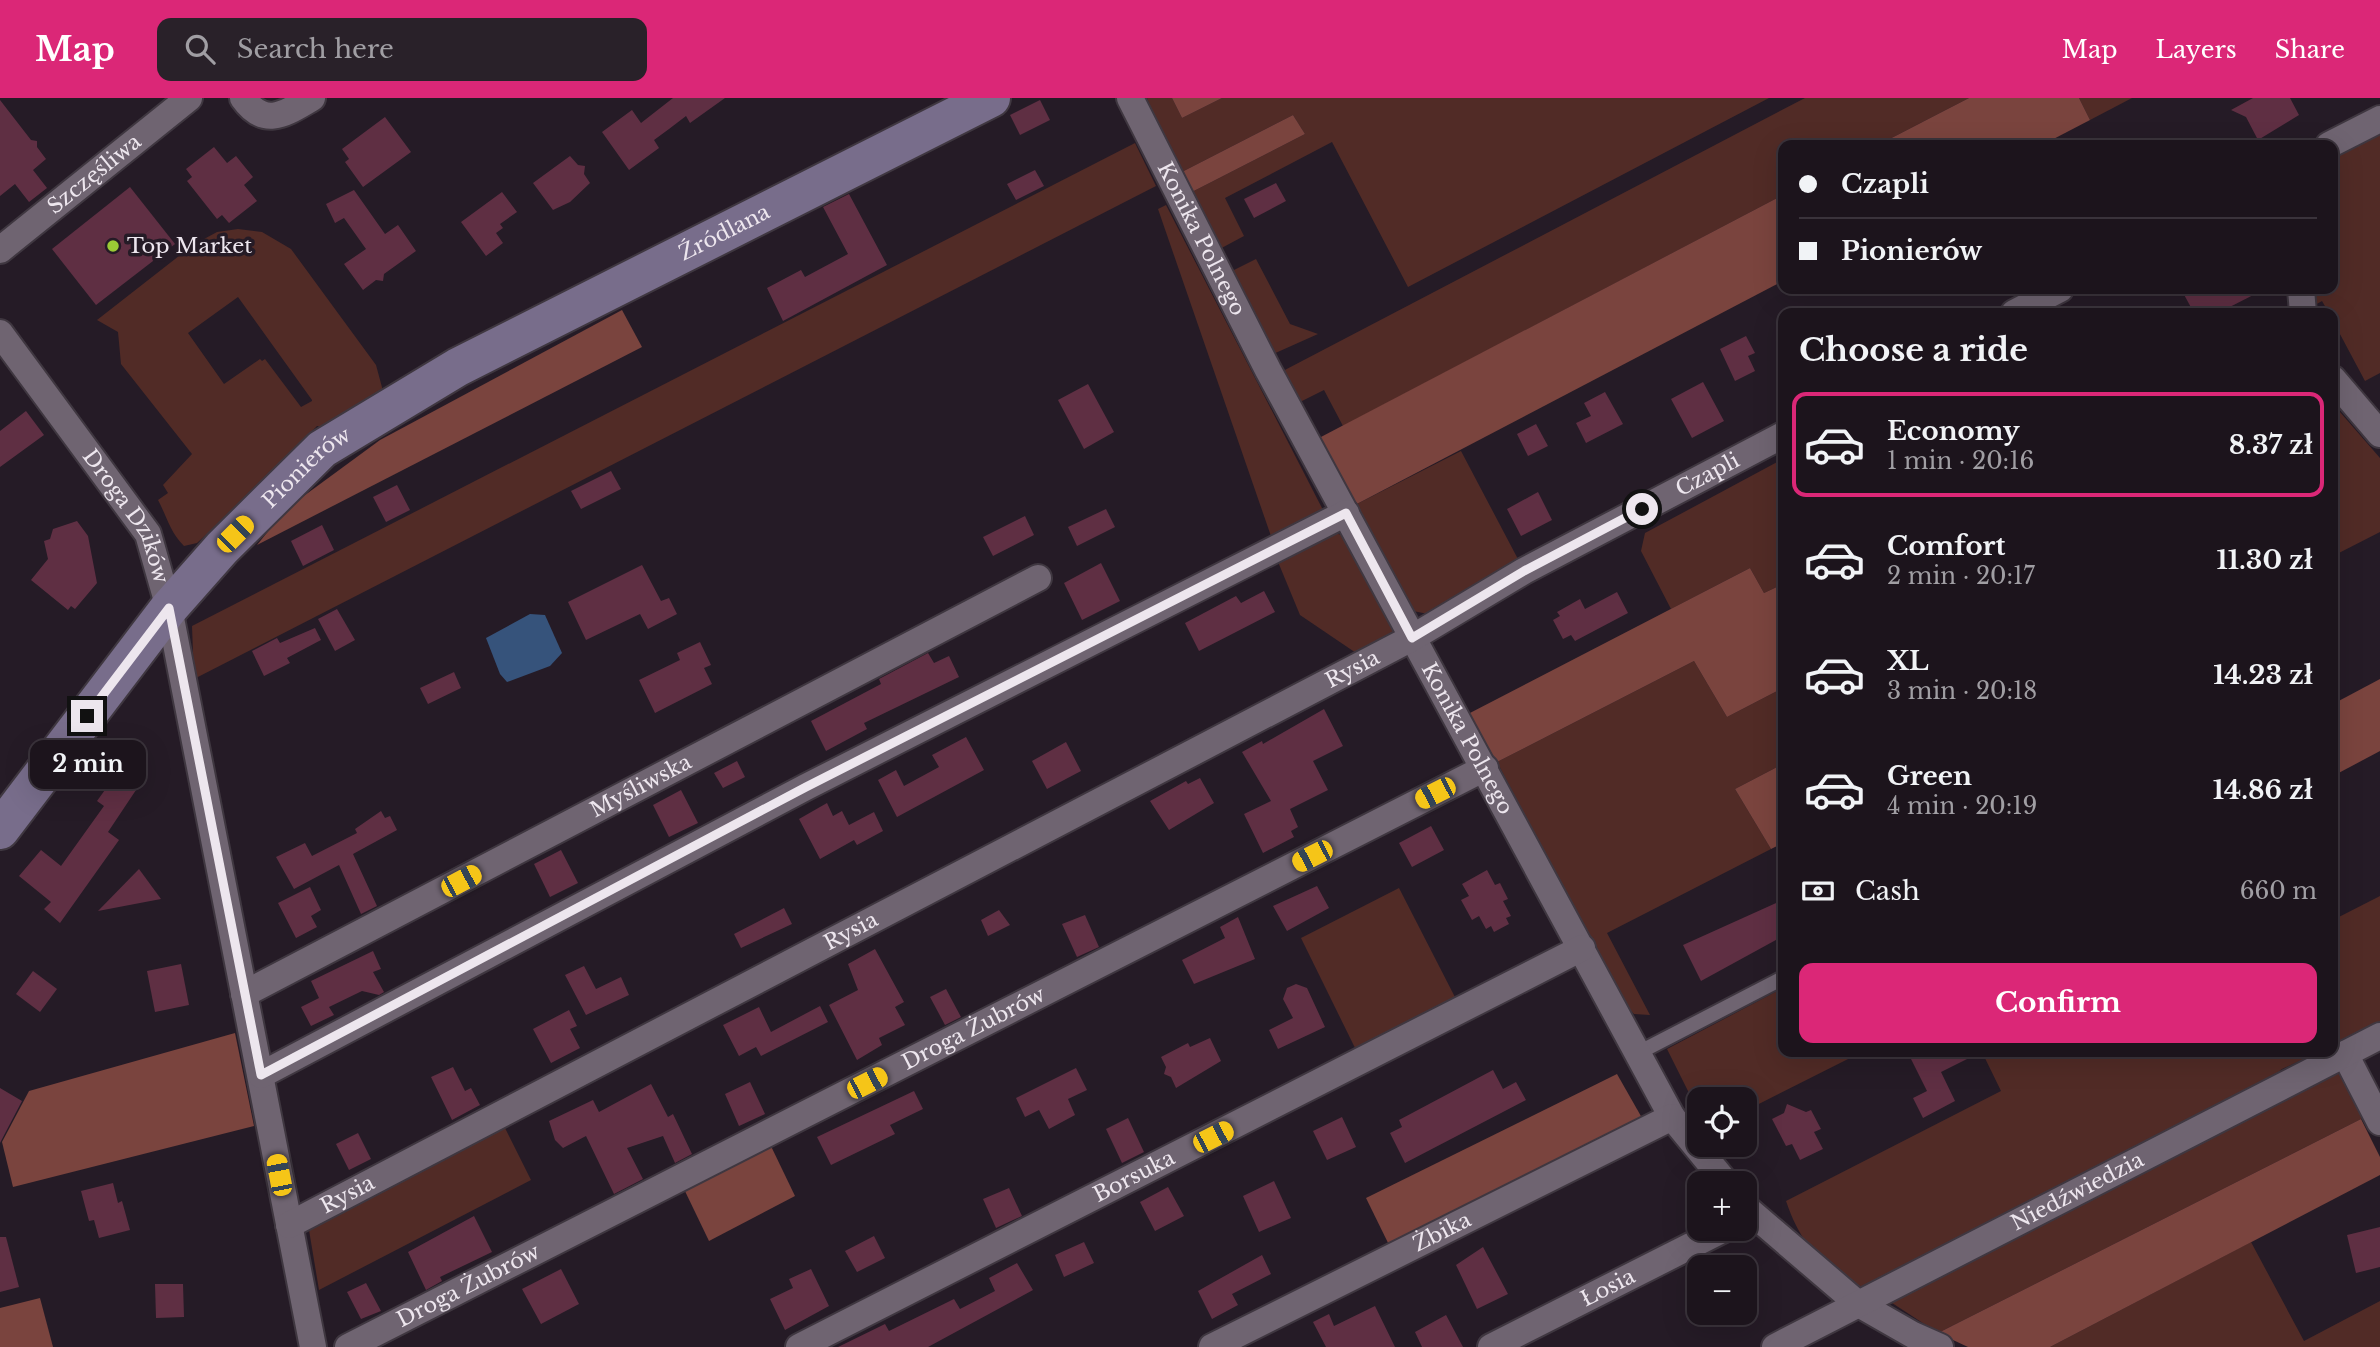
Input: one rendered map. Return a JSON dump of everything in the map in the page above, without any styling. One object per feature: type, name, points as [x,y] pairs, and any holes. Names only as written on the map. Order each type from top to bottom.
[{"type":"main road","name":"Źródlana","points":[[458,367],[974,102]]},
{"type":"main road","name":"Pionierów","points":[[0,830],[169,608],[229,539],[322,449],[458,367]]},
{"type":"street","name":"Szczęśliwa","points":[[0,250],[188,98]]},
{"type":"street","points":[[243,98],[250,107],[266,116],[287,112],[312,98]]},
{"type":"street","name":"Konika Polnego","points":[[1130,98],[1268,370],[1672,1117],[1716,1171]]},
{"type":"street","points":[[2338,140],[2380,119]]},
{"type":"street","points":[[2024,308],[2050,294]]},
{"type":"street","name":"Droga Dzików","points":[[0,333],[148,534],[169,608],[313,1347]]},
{"type":"street","points":[[2338,385],[2380,434]]},
{"type":"street","name":"Czapli","points":[[1412,638],[1524,571],[1778,438]]},
{"type":"street","points":[[261,1075],[806,787],[1346,513]]},
{"type":"street","name":"Myśliwska","points":[[244,994],[1038,578]]},
{"type":"street","name":"Rysia","points":[[289,1225],[1412,638]]},
{"type":"street","name":"Droga Żubrów","points":[[348,1347],[1485,768]]},
{"type":"street","name":"Borsuka","points":[[799,1347],[1582,948]]},
{"type":"street","name":"Niedźwiedzia","points":[[1775,1347],[2380,1036]]},
{"type":"street","points":[[2344,1054],[2380,1122]]},
{"type":"street","name":"Żbika","points":[[1212,1347],[1672,1117]]},
{"type":"street","points":[[1757,1222],[1857,1303],[1940,1347]]},
{"type":"street","name":"Łosia","points":[[1491,1347],[1700,1241]]},
{"type":"lane","points":[[1638,1053],[1778,981]]},
{"type":"shaded area","points":[[1147,98],[1172,98],[1182,118],[1222,98],[1769,98],[1408,287],[1332,142],[1225,198],[1244,236],[1216,251],[1186,195],[1305,134],[1293,115],[1176,175]]},
{"type":"shaded area","points":[[1172,98],[1222,98],[1182,118]]},
{"type":"shaded area","points":[[1805,98],[1969,98],[1888,140],[1778,140],[1778,198],[1343,426],[1324,390],[1300,402],[1281,372]]},
{"type":"shaded area","points":[[1969,98],[2079,98],[2090,120],[2052,140],[1888,140]]},
{"type":"shaded area","points":[[2079,98],[2132,98],[2090,120]]},
{"type":"shaded area","points":[[1293,115],[1305,134],[1186,195],[1176,175]]},
{"type":"shaded area","points":[[2380,128],[2380,373],[2365,381],[2338,330],[2338,308],[2326,308],[2322,301],[2315,305],[2312,294],[2338,294],[2338,149]]},
{"type":"shaded area","points":[[1135,143],[1156,186],[194,679],[192,626]]},
{"type":"shaded area","points":[[1778,198],[1778,284],[1353,506],[1319,438]]},
{"type":"shaded area","points":[[1166,205],[1323,510],[1318,518],[1273,542],[1158,209]]},
{"type":"shaded area","points":[[238,229],[262,232],[291,249],[376,365],[383,391],[326,428],[317,426],[308,435],[310,441],[197,543],[184,546],[172,530],[158,500],[168,493],[163,485],[192,454],[121,364],[118,332],[97,320],[193,245],[217,232]],"holes":[[[238,297],[312,400],[301,407],[265,359],[260,359],[224,384],[188,333]]]},
{"type":"shaded area","points":[[1256,259],[1290,324],[1318,334],[1271,355],[1228,273]]},
{"type":"shaded area","points":[[622,310],[642,347],[257,545],[286,509],[380,440]]},
{"type":"shaded area","points":[[2338,410],[2380,458],[2380,532],[2338,553]]},
{"type":"shaded area","points":[[1461,451],[1519,561],[1428,614],[1413,611],[1379,558],[1353,506]]},
{"type":"shaded area","points":[[1778,462],[1778,586],[1764,593],[1750,568],[1671,609],[1641,551],[1645,533]]},
{"type":"shaded area","points":[[1335,533],[1348,537],[1394,629],[1391,640],[1362,657],[1300,615],[1276,557]]},
{"type":"shaded area","points":[[1750,568],[1764,593],[1778,586],[1778,691],[1727,717],[1694,661],[1497,762],[1468,714]]},
{"type":"shaded area","points":[[1694,661],[1727,717],[1778,691],[1778,767],[1735,789],[1771,849],[1607,933],[1650,1015],[1634,1014],[1624,1004],[1497,762]]},
{"type":"shaded area","points":[[2380,679],[2380,751],[2338,773],[2338,701]]},
{"type":"shaded area","points":[[1778,767],[1778,846],[1771,849],[1735,789]]},
{"type":"shaded area","points":[[1399,888],[1458,1003],[1358,1054],[1301,938]]},
{"type":"shaded area","points":[[2380,896],[2380,1028],[2338,1044],[2338,917]]},
{"type":"shaded area","points":[[1778,991],[1778,1057],[1852,1057],[1757,1105],[1757,1087],[1687,1089],[1667,1049]]},
{"type":"shaded area","points":[[235,1033],[254,1126],[13,1187],[2,1142],[29,1091]]},
{"type":"shaded area","points":[[1984,1057],[2308,1057],[2282,1069],[2257,1091],[1863,1295],[1816,1255],[1800,1232],[1786,1201],[2001,1091]]},
{"type":"shaded area","points":[[2340,1069],[2367,1114],[2361,1119],[1938,1333],[1886,1299]]},
{"type":"shaded area","points":[[1617,1074],[1646,1125],[1392,1251],[1366,1198]]},
{"type":"shaded area","points":[[2361,1119],[2380,1157],[2380,1175],[2050,1347],[1968,1347],[1938,1333]]},
{"type":"shaded area","points":[[502,1122],[531,1180],[319,1290],[308,1224]]},
{"type":"shaded area","points":[[769,1142],[795,1196],[709,1241],[683,1187]]},
{"type":"shaded area","points":[[2251,1242],[2304,1341],[2380,1301],[2380,1347],[2050,1347]]},
{"type":"shaded area","points":[[40,1298],[53,1347],[0,1347],[0,1308]]},
{"type":"water","points":[[530,614],[545,615],[562,653],[550,666],[507,682],[500,674],[486,638]]},
{"type":"building","points":[[673,98],[725,98],[690,123],[686,116],[654,140],[659,148],[629,170],[602,132],[632,110],[641,123]]},
{"type":"building","points":[[2253,98],[2290,98],[2299,115],[2258,140],[2246,117],[2231,110]]},
{"type":"building","points":[[0,100],[31,140],[37,141],[37,147],[46,159],[33,170],[47,188],[29,202],[15,184],[0,196]]},
{"type":"building","points":[[1040,100],[1050,120],[1020,135],[1010,115]]},
{"type":"building","points":[[385,117],[411,152],[363,187],[345,162],[349,159],[342,149]]},
{"type":"building","points":[[214,147],[227,163],[236,156],[253,177],[244,185],[257,201],[229,223],[222,215],[217,219],[187,181],[192,177],[186,169]]},
{"type":"building","points":[[570,156],[578,165],[585,166],[584,174],[590,183],[570,202],[553,210],[533,183]]},
{"type":"building","points":[[1035,170],[1044,186],[1016,200],[1007,184]]},
{"type":"building","points":[[1276,183],[1286,201],[1254,218],[1244,199]]},
{"type":"building","name":"Top Market","points":[[130,187],[175,244],[96,305],[52,249]]},
{"type":"building","points":[[354,190],[385,234],[398,225],[416,251],[384,274],[383,281],[376,280],[363,290],[344,264],[366,249],[344,218],[335,223],[326,204]]},
{"type":"building","points":[[502,192],[517,212],[500,224],[503,228],[496,233],[503,243],[486,256],[461,222]]},
{"type":"building","points":[[849,194],[887,265],[783,321],[767,288],[801,270],[805,277],[848,254],[823,207]]},
{"type":"building","points":[[2184,294],[2255,294],[2228,308],[2191,308]]},
{"type":"building","points":[[1746,336],[1755,353],[1748,356],[1755,371],[1735,381],[1720,349]]},
{"type":"building","points":[[1703,382],[1724,421],[1692,438],[1671,399]]},
{"type":"building","points":[[1088,384],[1114,432],[1084,449],[1058,400]]},
{"type":"building","points":[[1605,392],[1623,424],[1586,443],[1576,423],[1591,416],[1584,403]]},
{"type":"building","points":[[26,411],[44,435],[0,467],[0,431]]},
{"type":"building","points":[[1536,424],[1548,446],[1528,456],[1517,434]]},
{"type":"building","points":[[611,471],[621,489],[581,509],[571,491]]},
{"type":"building","points":[[397,485],[410,510],[386,522],[373,497]]},
{"type":"building","points":[[1538,492],[1552,520],[1521,536],[1507,509]]},
{"type":"building","points":[[1106,509],[1115,527],[1077,546],[1068,527]]},
{"type":"building","points":[[1025,516],[1034,535],[993,556],[983,537]]},
{"type":"building","points":[[77,521],[88,536],[97,583],[75,609],[71,606],[68,610],[31,580],[48,559],[44,541],[50,539],[53,529]]},
{"type":"building","points":[[322,525],[334,550],[303,566],[291,541]]},
{"type":"building","points":[[1101,563],[1120,601],[1082,620],[1064,583]]},
{"type":"building","points":[[642,565],[661,601],[669,598],[677,614],[648,629],[640,614],[586,640],[568,602]]},
{"type":"building","points":[[1264,591],[1275,612],[1199,651],[1185,623],[1236,596],[1241,603]]},
{"type":"building","points":[[1617,592],[1628,613],[1575,641],[1571,635],[1563,639],[1553,620],[1560,616],[1557,612],[1580,599],[1585,609]]},
{"type":"building","points":[[337,609],[355,640],[335,651],[318,619]]},
{"type":"building","points":[[315,628],[321,640],[287,658],[290,663],[264,676],[252,651],[277,638],[280,643]]},
{"type":"building","points":[[700,642],[711,665],[704,668],[712,684],[655,713],[639,680],[680,660],[677,653]]},
{"type":"building","points":[[928,653],[934,663],[949,656],[959,677],[864,723],[867,729],[826,751],[811,721],[881,684],[879,679]]},
{"type":"building","points":[[454,672],[461,688],[428,704],[420,688]]},
{"type":"building","points":[[1324,709],[1343,746],[1313,761],[1328,790],[1290,809],[1298,827],[1291,831],[1294,837],[1263,853],[1244,814],[1271,801],[1242,752],[1262,741],[1263,744]]},
{"type":"building","points":[[966,737],[984,770],[897,817],[878,780],[896,770],[904,786],[939,767],[932,755]]},
{"type":"building","points":[[1066,742],[1081,771],[1047,789],[1032,761]]},
{"type":"building","points":[[737,761],[745,777],[723,788],[714,773]]},
{"type":"building","points":[[120,769],[140,784],[108,832],[119,840],[60,923],[44,909],[51,902],[19,876],[41,850],[61,866],[104,806],[97,801]]},
{"type":"building","points":[[1200,778],[1214,803],[1169,830],[1150,801],[1186,781],[1188,784]]},
{"type":"building","points":[[681,790],[698,823],[669,837],[653,805]]},
{"type":"building","points":[[827,803],[833,816],[842,811],[849,825],[874,812],[883,831],[857,845],[854,840],[820,859],[799,819]]},
{"type":"building","points":[[381,811],[385,818],[390,816],[397,830],[353,854],[377,906],[361,914],[339,865],[294,889],[276,857],[305,843],[312,856],[357,833],[355,829]]},
{"type":"building","points":[[1431,826],[1444,850],[1412,867],[1399,843]]},
{"type":"building","points":[[561,850],[578,883],[550,897],[534,864]]},
{"type":"building","points":[[139,869],[161,899],[98,911]]},
{"type":"building","points":[[1487,870],[1495,885],[1500,883],[1508,899],[1503,901],[1511,916],[1506,918],[1509,924],[1494,932],[1491,926],[1486,929],[1479,916],[1472,920],[1461,900],[1469,896],[1462,884]]},
{"type":"building","points":[[1317,886],[1329,908],[1287,931],[1273,906]]},
{"type":"building","points":[[310,887],[321,910],[311,916],[317,927],[296,938],[278,903]]},
{"type":"building","points":[[1778,902],[1778,939],[1701,981],[1683,945]]},
{"type":"building","points":[[784,908],[792,924],[741,948],[734,934]]},
{"type":"building","points":[[999,910],[1010,925],[988,936],[981,920]]},
{"type":"building","points":[[1085,915],[1099,947],[1077,957],[1062,924]]},
{"type":"building","points":[[1238,917],[1255,959],[1194,984],[1182,960],[1225,938],[1220,927]]},
{"type":"building","points":[[875,949],[904,1002],[895,1007],[905,1025],[879,1038],[882,1045],[857,1060],[829,1005],[858,990],[848,964]]},
{"type":"building","points":[[373,951],[381,969],[373,972],[384,992],[379,995],[362,991],[329,1007],[334,1015],[311,1026],[301,1007],[319,998],[311,981]]},
{"type":"building","points":[[181,964],[189,1005],[155,1012],[147,971]]},
{"type":"building","points":[[584,966],[596,989],[621,977],[629,995],[586,1015],[565,975]]},
{"type":"building","points":[[33,971],[57,989],[40,1012],[16,994]]},
{"type":"building","points":[[1296,984],[1307,988],[1325,1027],[1278,1049],[1269,1030],[1293,1018],[1283,999],[1287,988]]},
{"type":"building","points":[[946,989],[961,1017],[945,1025],[930,997]]},
{"type":"building","points":[[820,1006],[828,1022],[761,1056],[756,1047],[739,1056],[723,1025],[759,1007],[771,1032]]},
{"type":"building","points":[[569,1010],[577,1026],[570,1029],[580,1048],[551,1063],[533,1029]]},
{"type":"building","points":[[1210,1038],[1221,1061],[1176,1088],[1171,1077],[1164,1074],[1166,1067],[1161,1057],[1188,1043],[1190,1047]]},
{"type":"building","points":[[1910,1057],[1971,1057],[1941,1072],[1955,1101],[1923,1118],[1913,1098],[1927,1091]]},
{"type":"building","points":[[453,1067],[465,1091],[471,1088],[480,1105],[452,1120],[431,1077]]},
{"type":"building","points":[[1076,1068],[1087,1090],[1068,1099],[1075,1115],[1049,1129],[1039,1110],[1025,1117],[1016,1098]]},
{"type":"building","points":[[1493,1070],[1503,1089],[1516,1082],[1526,1100],[1405,1163],[1390,1133],[1402,1127],[1399,1120]]},
{"type":"building","points":[[750,1082],[765,1114],[739,1126],[725,1094]]},
{"type":"building","points":[[651,1084],[668,1117],[673,1114],[692,1154],[675,1163],[663,1136],[627,1148],[643,1179],[614,1194],[586,1136],[563,1148],[555,1140],[549,1121],[593,1100],[599,1112]]},
{"type":"building","points":[[0,1088],[22,1101],[0,1143]]},
{"type":"building","points":[[914,1091],[923,1109],[890,1125],[895,1134],[831,1165],[817,1137]]},
{"type":"building","points":[[1787,1104],[1806,1112],[1811,1110],[1821,1129],[1814,1132],[1823,1149],[1800,1160],[1792,1144],[1786,1146],[1772,1119],[1784,1113]]},
{"type":"building","points":[[1342,1117],[1356,1147],[1327,1160],[1313,1131]]},
{"type":"building","points":[[1128,1118],[1144,1152],[1122,1163],[1106,1129]]},
{"type":"building","points":[[358,1133],[371,1159],[349,1170],[336,1144]]},
{"type":"building","points":[[1274,1181],[1291,1218],[1259,1232],[1243,1196]]},
{"type":"building","points":[[113,1183],[118,1203],[122,1201],[130,1230],[99,1238],[94,1220],[89,1221],[81,1191]]},
{"type":"building","points":[[1168,1187],[1184,1216],[1155,1231],[1140,1202]]},
{"type":"building","points":[[1009,1188],[1022,1216],[996,1228],[983,1199]]},
{"type":"building","points":[[474,1216],[492,1252],[440,1277],[442,1281],[426,1290],[408,1252]]},
{"type":"building","points":[[2380,1227],[2380,1267],[2356,1273],[2347,1235]]},
{"type":"building","points":[[874,1236],[885,1258],[857,1272],[845,1251]]},
{"type":"building","points":[[0,1237],[6,1237],[19,1287],[0,1292]]},
{"type":"building","points":[[1084,1242],[1094,1263],[1064,1277],[1055,1255]]},
{"type":"building","points":[[1483,1247],[1508,1294],[1477,1309],[1456,1265]]},
{"type":"building","points":[[1262,1255],[1271,1274],[1232,1294],[1238,1305],[1212,1319],[1198,1291]]},
{"type":"building","points":[[1017,1263],[1033,1290],[928,1347],[838,1347],[885,1324],[889,1331],[954,1299],[960,1309],[995,1291],[989,1278]]},
{"type":"building","points":[[561,1269],[579,1304],[541,1324],[522,1289]]},
{"type":"building","points":[[811,1269],[829,1306],[785,1330],[770,1299],[793,1288],[789,1279]]},
{"type":"building","points":[[366,1283],[381,1311],[361,1319],[347,1292]]},
{"type":"building","points":[[155,1284],[183,1284],[184,1317],[156,1318]]},
{"type":"building","points":[[1375,1306],[1395,1347],[1326,1347],[1313,1322],[1329,1314],[1334,1326]]},
{"type":"building","points":[[1446,1315],[1463,1347],[1422,1347],[1415,1332]]},
{"type":"place","name":"Top Market","points":[[113,246]]},
{"type":"route","points":[[87,716],[169,608],[261,1075],[806,787],[1346,513],[1412,638],[1524,571],[1642,509]]}]
